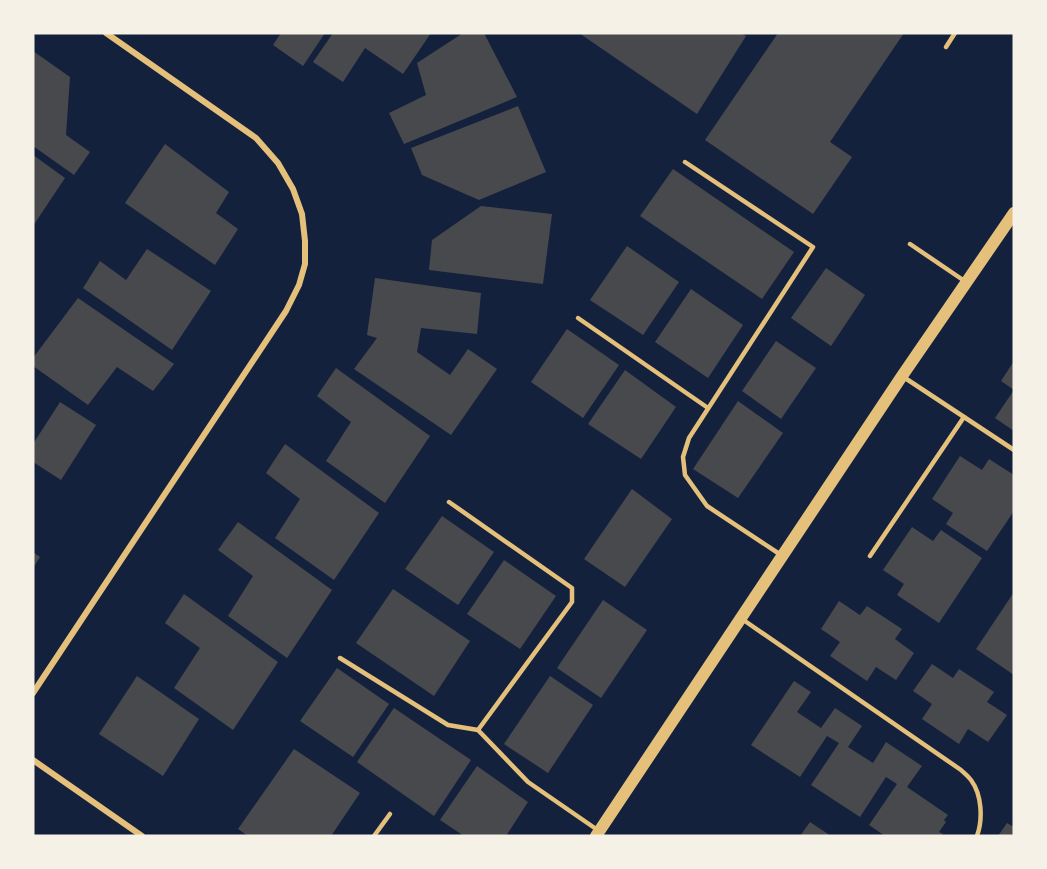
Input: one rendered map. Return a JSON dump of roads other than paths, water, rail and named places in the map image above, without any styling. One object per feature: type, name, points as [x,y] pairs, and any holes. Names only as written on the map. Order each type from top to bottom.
[{"type":"main road","points":[[598,834],[902,376],[1014,213]]},
{"type":"street","points":[[33,693],[286,311],[299,285],[305,264],[302,214],[293,189],[279,163],[256,138],[106,33]]},
{"type":"street","points":[[33,760],[142,836]]},
{"type":"lane","points":[[946,47],[955,33]]},
{"type":"lane","points":[[685,162],[813,247],[689,438],[683,457],[685,475],[707,506],[782,556]]},
{"type":"lane","points":[[910,244],[966,282]]},
{"type":"lane","points":[[578,318],[708,408]]},
{"type":"lane","points":[[902,376],[1014,450]]},
{"type":"lane","points":[[870,556],[964,417]]},
{"type":"lane","points":[[450,502],[572,588],[572,602],[478,730]]},
{"type":"lane","points":[[741,618],[961,770],[971,780],[978,794],[981,818],[977,836]]},
{"type":"lane","points":[[340,658],[448,725],[478,730],[528,782],[598,834]]},
{"type":"lane","points":[[374,836],[390,814]]}]
